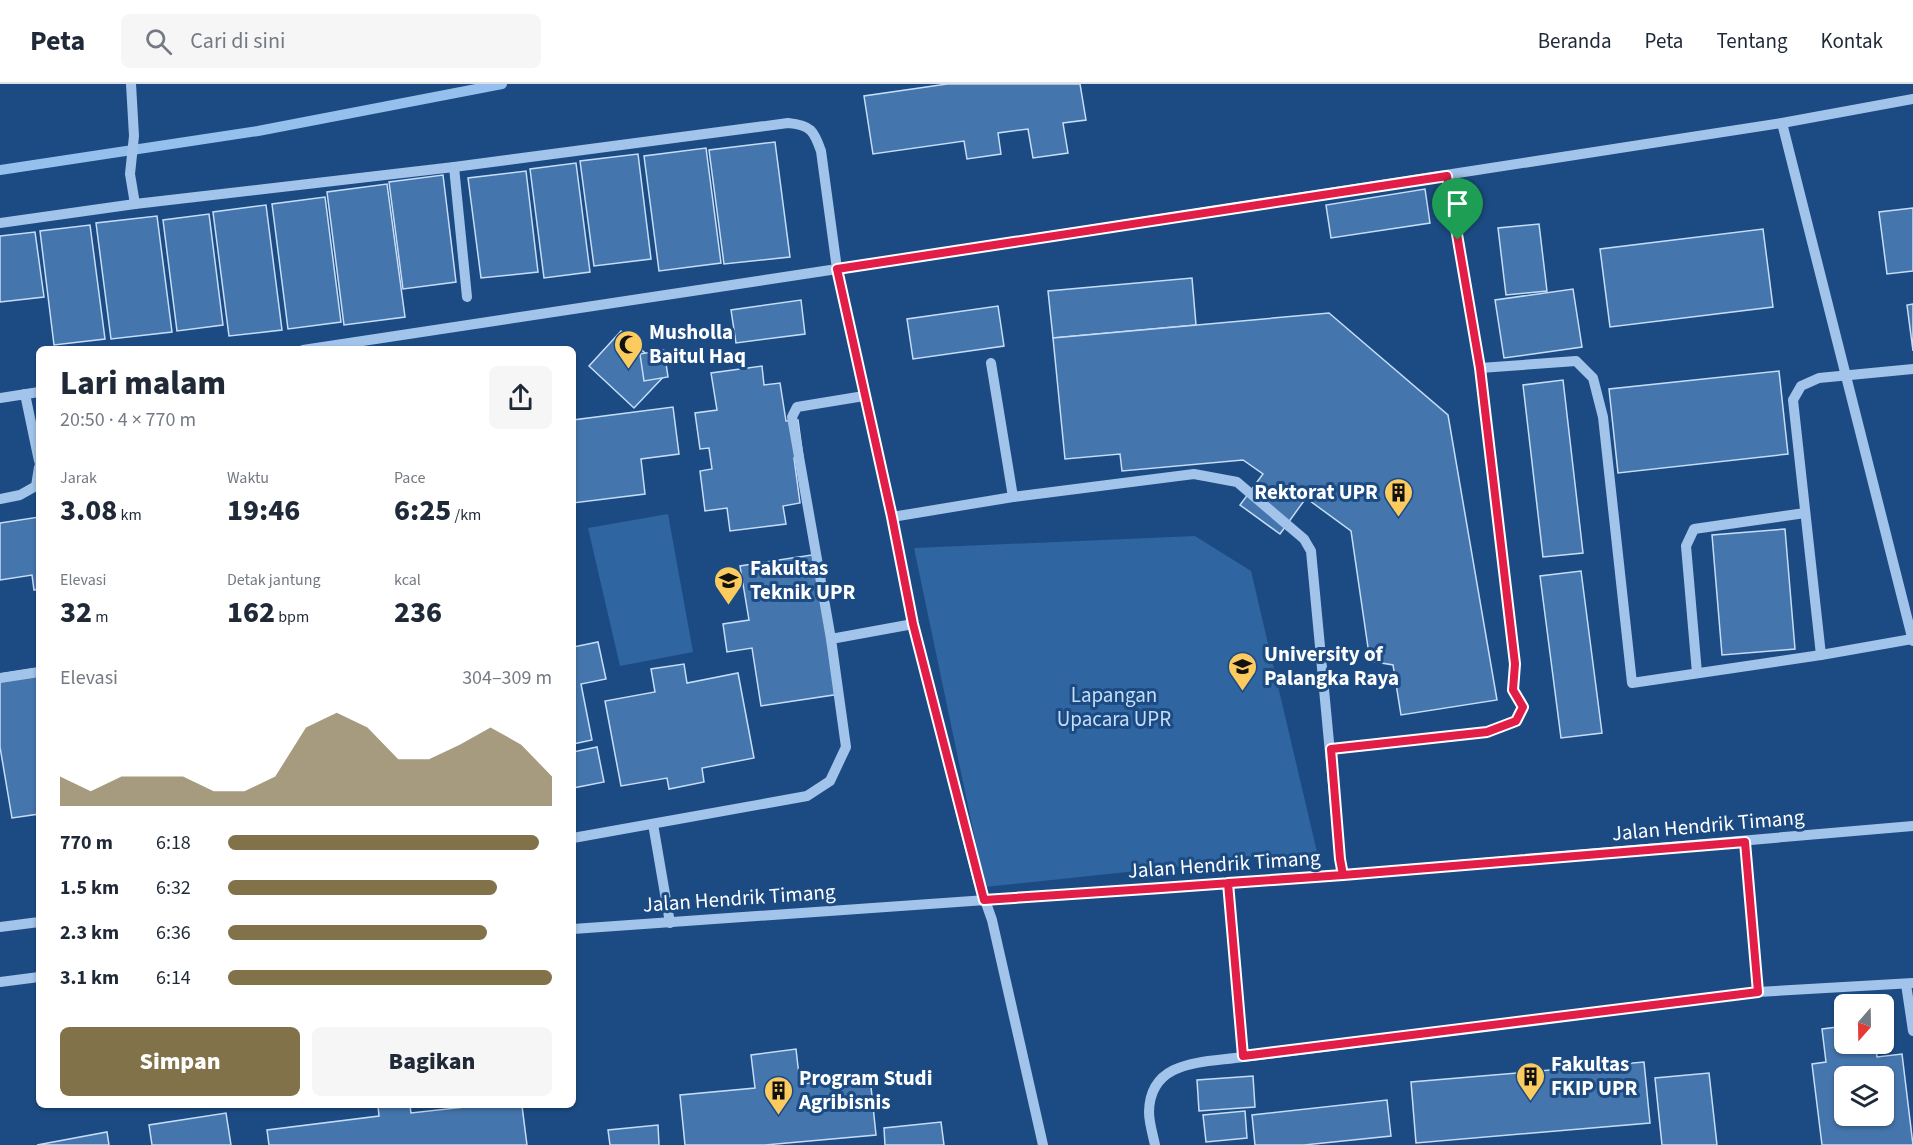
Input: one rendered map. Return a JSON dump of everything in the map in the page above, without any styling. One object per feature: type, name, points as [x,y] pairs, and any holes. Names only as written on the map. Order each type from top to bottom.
[{"type":"street","points":[[131,84],[134,136],[130,174],[135,204]]},
{"type":"street","points":[[328,346],[1447,176],[1782,123],[1913,99]]},
{"type":"street","points":[[0,223],[135,204],[454,167],[788,123],[802,124],[814,132],[821,151],[837,269],[892,517],[913,624],[984,900],[992,920],[1043,1145]]},
{"type":"street","points":[[1480,368],[1576,361],[1593,378],[1603,417],[1632,683],[1913,640],[1782,123]]},
{"type":"street","points":[[454,167],[467,297]]},
{"type":"street","points":[[1331,749],[1487,732],[1516,721],[1523,707],[1513,690],[1515,664],[1480,368],[1447,176]]},
{"type":"street","points":[[991,363],[1013,497]]},
{"type":"street","points":[[1821,655],[1793,400],[1801,386],[1819,378],[1913,369]]},
{"type":"street","points":[[0,398],[36,392]]},
{"type":"street","points":[[25,394],[36,447]]},
{"type":"street","points":[[576,837],[807,796],[830,781],[846,747],[831,639],[792,417],[797,406],[864,396]]},
{"type":"street","points":[[892,517],[1013,497],[1194,474],[1237,482],[1304,539],[1311,551],[1343,875]]},
{"type":"street","points":[[0,499],[20,495],[36,486]]},
{"type":"street","points":[[1697,673],[1686,546],[1689,536],[1694,529],[1805,513]]},
{"type":"street","points":[[831,639],[913,624]]},
{"type":"street","points":[[0,678],[36,672]]},
{"type":"street","points":[[653,824],[670,923]]},
{"type":"street","name":"Jalan Hendrik Timang","points":[[576,929],[1343,875],[1913,826]]},
{"type":"street","points":[[1745,842],[1758,992]]},
{"type":"street","points":[[1228,883],[1243,1056]]},
{"type":"street","points":[[0,927],[36,922]]},
{"type":"street","points":[[0,982],[36,978]]},
{"type":"street","points":[[1155,1145],[1149,1114],[1157,1081],[1170,1070],[1243,1056],[1758,992],[1909,983],[1913,1031]]},
{"type":"green space","points":[[668,514],[693,652],[620,666],[588,528]]},
{"type":"green space","name":"Lapangan Upacara UPR","points":[[1195,536],[1251,571],[1317,852],[985,887],[914,548]]},
{"type":"building","points":[[947,84],[1080,84],[1086,120],[1063,123],[1068,153],[1033,158],[1028,129],[998,133],[1001,154],[967,159],[964,141],[873,154],[864,96]]},
{"type":"building","points":[[775,142],[790,257],[724,264],[709,150]]},
{"type":"building","points":[[706,148],[721,263],[659,271],[644,156]]},
{"type":"building","points":[[638,154],[651,259],[594,266],[580,161]]},
{"type":"building","points":[[576,163],[590,272],[544,278],[530,169]]},
{"type":"building","points":[[526,171],[538,272],[481,278],[468,178]]},
{"type":"building","points":[[443,175],[456,282],[403,289],[389,182]]},
{"type":"building","points":[[387,184],[405,317],[344,325],[327,192]]},
{"type":"building","points":[[1425,189],[1430,223],[1331,238],[1326,205]]},
{"type":"building","points":[[325,197],[341,322],[288,329],[272,204]]},
{"type":"building","points":[[266,205],[282,330],[229,336],[213,212]]},
{"type":"building","points":[[1913,208],[1913,271],[1887,274],[1879,212]]},
{"type":"building","points":[[209,214],[223,325],[177,331],[163,220]]},
{"type":"building","points":[[157,216],[172,332],[111,339],[96,223]]},
{"type":"building","points":[[1539,224],[1547,291],[1506,295],[1498,228]]},
{"type":"building","points":[[90,225],[105,339],[54,345],[40,231]]},
{"type":"building","points":[[1763,229],[1773,307],[1610,327],[1600,249]]},
{"type":"building","points":[[35,232],[44,297],[0,302],[0,236]]},
{"type":"building","points":[[1192,278],[1196,325],[1053,338],[1048,291]]},
{"type":"building","points":[[1573,289],[1582,347],[1504,358],[1495,300]]},
{"type":"building","points":[[801,300],[805,334],[736,343],[731,310]]},
{"type":"building","points":[[1913,304],[1913,351],[1907,305]]},
{"type":"building","points":[[998,306],[1004,346],[913,359],[907,319]]},
{"type":"building","name":"Rektorat UPR","points":[[1329,313],[1448,415],[1497,700],[1401,715],[1393,665],[1370,661],[1351,531],[1306,498],[1280,534],[1240,505],[1263,474],[1243,460],[1122,471],[1120,454],[1065,459],[1053,338]]},
{"type":"building","name":"Musholla Baitul Haq","points":[[621,331],[667,373],[634,408],[589,366]]},
{"type":"building","points":[[664,350],[668,377],[644,381],[640,354]]},
{"type":"building","points":[[762,366],[764,385],[780,383],[786,421],[798,420],[803,457],[794,458],[800,503],[783,506],[786,524],[730,531],[727,508],[705,511],[700,471],[712,469],[709,448],[700,449],[695,413],[717,410],[711,373]]},
{"type":"building","points":[[1779,371],[1788,454],[1618,473],[1609,389]]},
{"type":"building","points":[[1563,380],[1583,553],[1543,557],[1523,385]]},
{"type":"building","points":[[673,407],[679,454],[641,459],[645,494],[576,503],[576,420]]},
{"type":"building","points":[[36,517],[36,590],[34,590],[32,575],[0,580],[0,523]]},
{"type":"building","points":[[1785,529],[1795,649],[1722,655],[1712,535]]},
{"type":"building","points":[[818,554],[840,694],[761,706],[752,648],[727,652],[723,624],[749,620],[740,566]]},
{"type":"building","points":[[1581,571],[1602,733],[1561,738],[1540,576]]},
{"type":"building","points":[[598,642],[606,679],[581,684],[592,740],[576,743],[576,646]]},
{"type":"building","points":[[684,664],[687,683],[738,673],[754,758],[702,768],[704,782],[669,789],[667,778],[621,786],[605,701],[655,692],[651,669]]},
{"type":"building","points":[[36,668],[36,814],[12,818],[0,747],[0,674]]},
{"type":"building","points":[[597,747],[604,782],[576,787],[576,751]]},
{"type":"building","points":[[1834,1027],[1834,1054],[1877,1054],[1877,1057],[1902,1054],[1913,1145],[1822,1145],[1812,1064],[1826,1062],[1822,1029]]},
{"type":"building","name":"Program Studi Agribisnis","points":[[796,1049],[800,1084],[870,1077],[876,1135],[765,1145],[685,1145],[680,1095],[755,1088],[751,1055]]},
{"type":"building","name":"Fakultas FKIP UPR","points":[[1644,1062],[1650,1123],[1416,1143],[1411,1082]]},
{"type":"building","points":[[1709,1073],[1717,1145],[1662,1145],[1655,1078]]},
{"type":"building","points":[[1253,1076],[1255,1107],[1199,1111],[1197,1080]]},
{"type":"building","points":[[1387,1100],[1391,1136],[1304,1145],[1255,1145],[1252,1115]]},
{"type":"building","points":[[378,1108],[410,1108],[411,1113],[456,1108],[522,1108],[527,1145],[269,1145],[267,1130],[379,1116]]},
{"type":"building","points":[[1245,1111],[1247,1138],[1206,1142],[1203,1115]]},
{"type":"building","points":[[226,1113],[231,1145],[152,1145],[149,1125]]},
{"type":"building","points":[[941,1122],[944,1145],[885,1145],[884,1128]]},
{"type":"building","points":[[658,1125],[659,1145],[610,1145],[608,1130]]},
{"type":"building","points":[[107,1132],[109,1145],[37,1145]]},
{"type":"waterway","points":[[0,170],[258,131],[502,84]]},
{"type":"place","name":"Musholla Baitul Haq","points":[[628,370]]},
{"type":"place","name":"Rektorat UPR","points":[[1399,518]]},
{"type":"place","name":"Fakultas Teknik UPR","points":[[729,606]]},
{"type":"place","name":"University of Palangka Raya","points":[[1243,692]]},
{"type":"place","name":"Fakultas FKIP UPR","points":[[1530,1102]]},
{"type":"place","name":"Program Studi Agribisnis","points":[[778,1116]]},
{"type":"route","points":[[1458,240],[1447,176],[837,269],[892,517],[913,624],[984,900],[1228,883],[1286,879],[1343,875],[1745,842],[1758,992],[1243,1056],[1228,883],[1343,875],[1331,749],[1487,732],[1516,721],[1523,707],[1513,690],[1515,664],[1480,368],[1458,240]]}]
